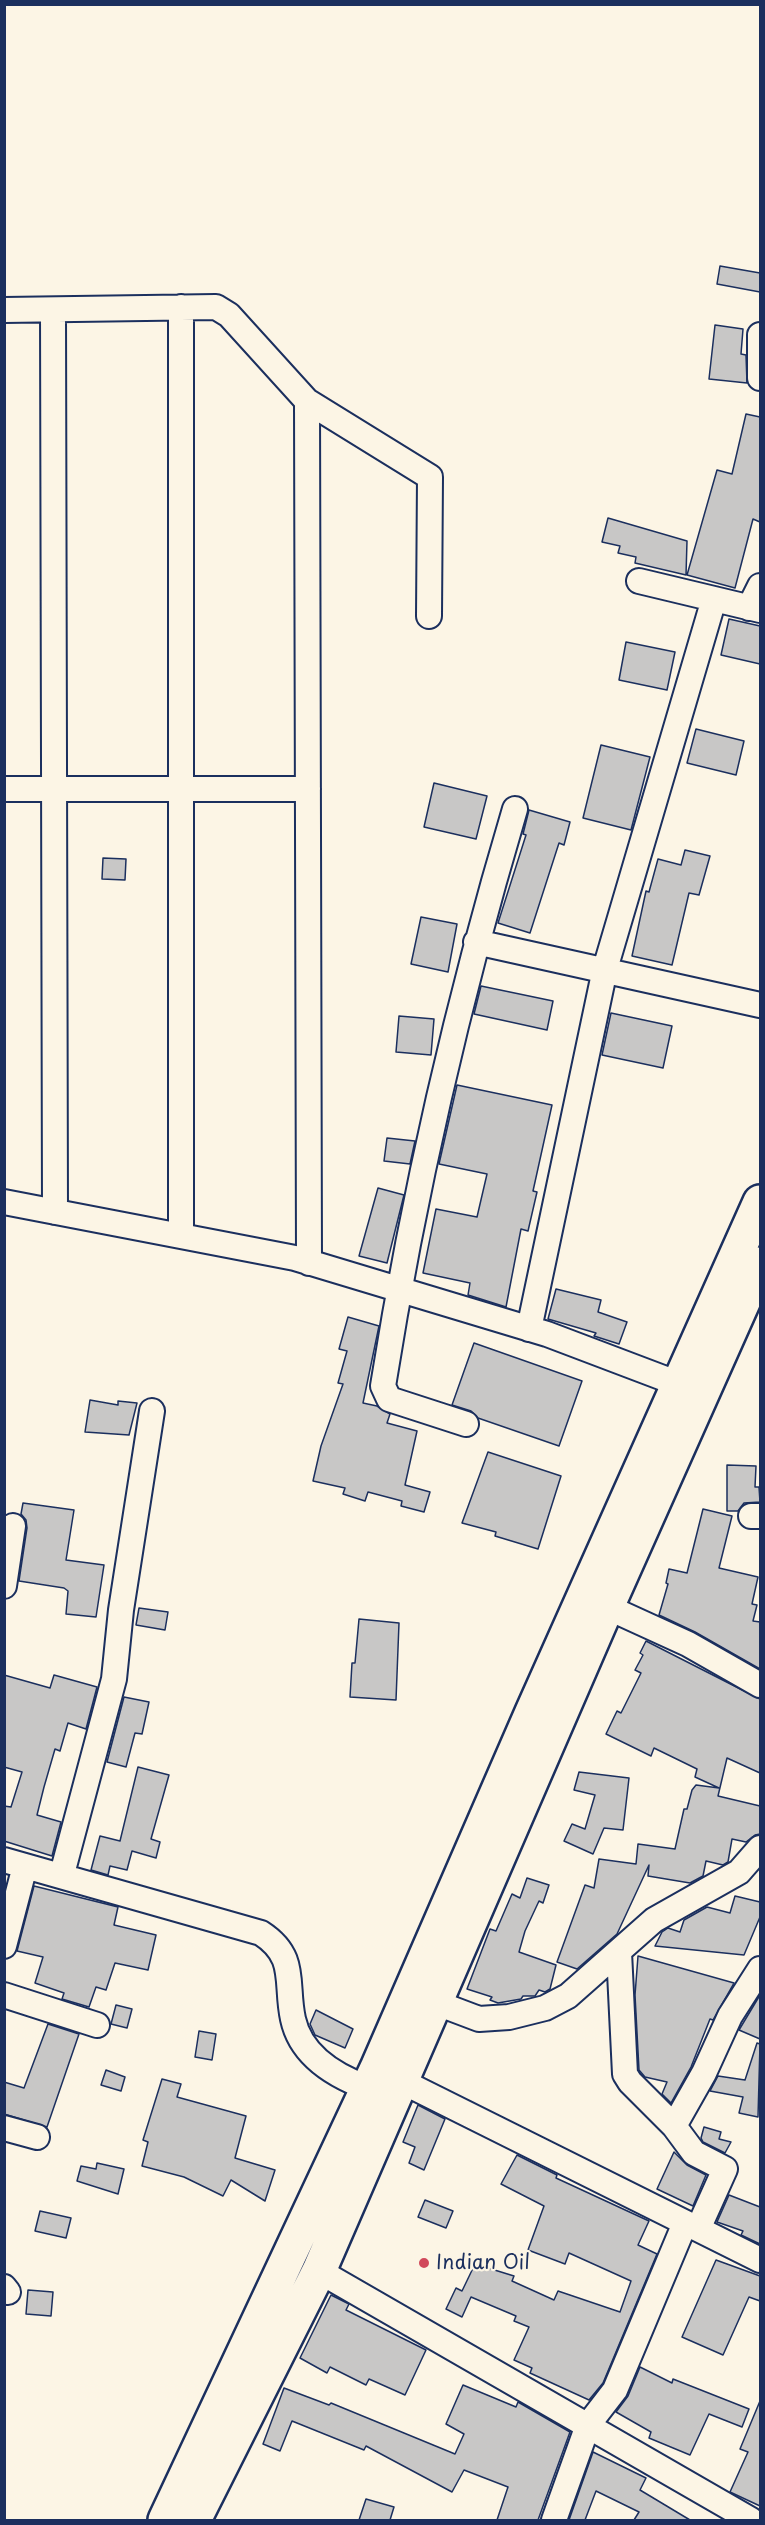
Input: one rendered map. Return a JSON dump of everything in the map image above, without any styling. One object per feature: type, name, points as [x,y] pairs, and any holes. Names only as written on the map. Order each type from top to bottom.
[{"type":"highway","points":[[165,2520],[382,2079],[532,1712],[760,1202]]},
{"type":"highway","points":[[194,2520],[319,2271],[382,2079],[434,2002],[760,1264]]},
{"type":"street","points":[[181,307],[181,1236]]},
{"type":"street","points":[[4,310],[216,307],[229,315],[307,401],[430,477],[429,616]]},
{"type":"street","points":[[53,310],[55,1212]]},
{"type":"street","points":[[760,335],[760,378]]},
{"type":"street","points":[[307,401],[309,1263]]},
{"type":"street","points":[[639,581],[755,609],[760,586]]},
{"type":"street","points":[[530,1329],[606,969],[714,599]]},
{"type":"street","points":[[4,789],[308,789]]},
{"type":"street","points":[[466,1424],[389,1399],[383,1386],[398,1291],[476,942],[515,809]]},
{"type":"street","points":[[476,942],[760,1005]]},
{"type":"street","points":[[4,1202],[309,1263],[530,1329],[679,1384]]},
{"type":"street","points":[[62,1875],[114,1679],[121,1610],[152,1411]]},
{"type":"street","points":[[4,1586],[13,1526]]},
{"type":"street","points":[[607,1607],[688,1644],[760,1685]]},
{"type":"street","points":[[434,2002],[478,2019],[509,2017],[545,2008],[568,1996],[654,1920],[739,1872],[760,1848]]},
{"type":"street","points":[[4,1946],[15,1863],[252,1930],[274,1942],[283,1954],[288,1969],[293,2019],[299,2038],[323,2065],[345,2079],[382,2079],[760,2260]]},
{"type":"street","points":[[554,2520],[588,2425],[615,2390],[692,2226],[725,2169],[694,2152],[674,2126],[625,2074],[619,1952]]},
{"type":"street","points":[[674,2126],[704,2073],[730,2016],[760,1969]]},
{"type":"street","points":[[4,1995],[97,2025]]},
{"type":"street","points":[[4,2128],[37,2137]]},
{"type":"street","points":[[319,2271],[751,2520]]},
{"type":"building","points":[[720,266],[760,273],[760,292],[717,284]]},
{"type":"building","points":[[715,325],[743,329],[741,354],[746,355],[747,383],[709,379]]},
{"type":"building","points":[[746,414],[760,417],[760,522],[753,519],[735,588],[687,575],[717,470],[732,474]]},
{"type":"building","points":[[608,518],[687,541],[686,575],[635,563],[636,557],[618,553],[620,546],[602,542]]},
{"type":"building","points":[[729,619],[760,626],[760,664],[721,655]]},
{"type":"building","points":[[626,642],[675,652],[667,690],[619,680]]},
{"type":"building","points":[[696,729],[744,741],[736,775],[687,763]]},
{"type":"building","points":[[601,745],[650,757],[631,830],[583,818]]},
{"type":"building","points":[[434,783],[487,796],[476,839],[424,827]]},
{"type":"building","points":[[529,810],[570,822],[564,845],[559,843],[530,933],[498,923],[526,835],[523,834]]},
{"type":"building","points":[[685,850],[710,856],[699,895],[689,893],[672,965],[632,956],[646,891],[649,892],[658,859],[681,865]]},
{"type":"building","points":[[103,858],[126,859],[125,880],[102,879]]},
{"type":"building","points":[[421,917],[457,924],[448,972],[411,964]]},
{"type":"building","points":[[481,986],[553,1001],[547,1030],[474,1014]]},
{"type":"building","points":[[611,1013],[672,1026],[663,1068],[602,1055]]},
{"type":"building","points":[[399,1016],[434,1019],[431,1055],[396,1052]]},
{"type":"building","points":[[457,1085],[552,1105],[533,1191],[537,1192],[528,1231],[521,1229],[506,1307],[468,1295],[470,1283],[423,1273],[436,1209],[477,1217],[487,1174],[439,1164]]},
{"type":"building","points":[[387,1138],[415,1141],[410,1164],[384,1161]]},
{"type":"building","points":[[378,1188],[404,1195],[387,1263],[359,1256]]},
{"type":"building","points":[[556,1289],[601,1300],[598,1312],[627,1322],[619,1344],[594,1336],[596,1333],[548,1319]]},
{"type":"building","points":[[348,1317],[379,1326],[363,1403],[377,1406],[390,1414],[387,1423],[417,1431],[405,1485],[430,1492],[424,1512],[401,1506],[402,1501],[368,1492],[365,1501],[343,1494],[345,1488],[313,1481],[321,1446],[343,1384],[338,1383],[347,1351],[339,1349]]},
{"type":"building","points":[[474,1343],[582,1381],[559,1446],[478,1418],[471,1411],[452,1405]]},
{"type":"building","points":[[90,1400],[118,1405],[118,1401],[137,1403],[129,1435],[85,1432]]},
{"type":"building","points":[[488,1452],[561,1476],[538,1549],[495,1536],[496,1532],[462,1523]]},
{"type":"building","points":[[727,1465],[756,1466],[755,1487],[759,1487],[760,1502],[744,1503],[738,1511],[727,1511]]},
{"type":"building","points":[[23,1503],[74,1510],[66,1560],[104,1565],[96,1617],[66,1614],[68,1591],[64,1588],[19,1581],[27,1528],[26,1520],[21,1514]]},
{"type":"building","points":[[703,1509],[732,1516],[719,1568],[758,1577],[752,1604],[757,1605],[753,1621],[760,1622],[760,1669],[695,1632],[659,1615],[668,1584],[666,1583],[669,1569],[687,1573]]},
{"type":"building","points":[[139,1608],[168,1612],[165,1630],[136,1625]]},
{"type":"building","points":[[359,1619],[399,1623],[396,1700],[350,1697],[352,1663],[355,1663]]},
{"type":"building","points":[[646,1641],[760,1699],[760,1773],[727,1758],[718,1796],[760,1806],[760,1834],[746,1842],[732,1839],[728,1862],[723,1865],[706,1861],[703,1876],[690,1883],[648,1876],[649,1865],[617,1934],[577,1969],[557,1962],[585,1885],[594,1888],[599,1859],[636,1864],[638,1844],[675,1849],[684,1809],[687,1809],[692,1790],[696,1785],[719,1788],[695,1777],[697,1769],[654,1748],[651,1756],[606,1734],[617,1711],[621,1713],[641,1673],[635,1670],[643,1655],[640,1653]]},
{"type":"building","points":[[4,1675],[50,1688],[54,1675],[97,1687],[86,1729],[68,1723],[60,1751],[55,1749],[44,1787],[37,1815],[61,1822],[52,1856],[4,1841],[4,1806],[11,1807],[22,1772],[4,1767]]},
{"type":"building","points":[[124,1697],[149,1702],[142,1734],[135,1733],[126,1767],[107,1762]]},
{"type":"building","points":[[138,1767],[169,1775],[151,1839],[160,1842],[156,1858],[132,1851],[127,1870],[110,1866],[108,1875],[91,1870],[100,1836],[120,1841]]},
{"type":"building","points":[[579,1772],[629,1778],[623,1830],[604,1828],[593,1854],[564,1841],[572,1824],[585,1829],[595,1795],[574,1790]]},
{"type":"building","points":[[527,1878],[549,1885],[543,1903],[539,1901],[525,1931],[519,1952],[556,1965],[550,1989],[545,1992],[539,1990],[535,1996],[523,1996],[521,1999],[498,2003],[490,2000],[492,1997],[467,1989],[490,1929],[496,1931],[512,1894],[520,1898]]},
{"type":"building","points":[[34,1886],[118,1907],[114,1925],[156,1935],[148,1970],[115,1963],[106,1990],[96,1987],[89,2007],[62,1999],[64,1993],[35,1983],[43,1957],[17,1951]]},
{"type":"building","points":[[735,1896],[760,1902],[760,1917],[744,1955],[655,1946],[662,1932],[668,1928],[680,1932],[684,1920],[707,1907],[730,1913]]},
{"type":"building","points":[[638,1956],[734,1983],[713,2020],[710,2019],[691,2067],[671,2103],[662,2094],[667,2082],[645,2077],[639,2070],[635,1995]]},
{"type":"building","points":[[760,1995],[760,2039],[739,2030]]},
{"type":"building","points":[[116,2005],[132,2009],[127,2028],[111,2024]]},
{"type":"building","points":[[316,2010],[353,2029],[345,2048],[315,2035],[310,2024]]},
{"type":"building","points":[[48,2024],[79,2034],[47,2127],[4,2114],[4,2082],[24,2088]]},
{"type":"building","points":[[199,2031],[216,2034],[212,2060],[195,2057]]},
{"type":"building","points":[[757,2043],[760,2044],[758,2117],[739,2113],[743,2097],[710,2091],[718,2076],[745,2080]]},
{"type":"building","points":[[106,2070],[125,2077],[121,2091],[101,2085]]},
{"type":"building","points":[[162,2079],[181,2084],[177,2097],[246,2116],[235,2158],[275,2170],[265,2201],[231,2180],[223,2196],[184,2177],[142,2166],[148,2142],[143,2140]]},
{"type":"building","points":[[418,2105],[445,2119],[424,2170],[409,2163],[415,2147],[403,2142]]},
{"type":"building","points":[[704,2127],[721,2132],[719,2139],[731,2142],[725,2153],[703,2142],[701,2138]]},
{"type":"building","points":[[674,2152],[687,2165],[706,2175],[693,2206],[657,2189]]},
{"type":"building","points":[[517,2155],[557,2175],[556,2178],[649,2221],[638,2245],[657,2254],[603,2383],[589,2400],[530,2373],[532,2368],[514,2360],[529,2327],[514,2321],[516,2316],[471,2297],[462,2317],[446,2309],[456,2288],[462,2291],[475,2264],[514,2276],[512,2281],[554,2300],[558,2291],[620,2312],[631,2281],[569,2253],[565,2264],[528,2250],[544,2206],[501,2184]]},
{"type":"building","points":[[97,2163],[124,2169],[118,2194],[77,2181],[81,2166],[96,2169]]},
{"type":"building","points":[[729,2195],[760,2207],[760,2244],[741,2235],[743,2231],[717,2222]]},
{"type":"building","points":[[425,2200],[453,2211],[446,2228],[418,2217]]},
{"type":"building","points":[[40,2211],[71,2218],[66,2238],[35,2231]]},
{"type":"building","points":[[716,2260],[760,2276],[760,2301],[749,2297],[723,2355],[682,2337]]},
{"type":"building","points":[[28,2290],[53,2292],[51,2316],[26,2314]]},
{"type":"building","points":[[331,2295],[349,2304],[346,2310],[426,2350],[405,2395],[369,2379],[366,2385],[330,2367],[327,2373],[300,2358]]},
{"type":"building","points":[[640,2367],[672,2383],[673,2379],[749,2409],[742,2427],[709,2414],[690,2455],[649,2438],[651,2432],[616,2412],[628,2396]]},
{"type":"building","points":[[463,2385],[516,2407],[518,2402],[570,2432],[538,2520],[497,2520],[508,2487],[464,2470],[452,2492],[366,2446],[364,2450],[292,2421],[280,2451],[263,2444],[284,2388],[329,2405],[331,2403],[455,2454],[464,2434],[446,2424]]},
{"type":"building","points":[[760,2401],[760,2506],[730,2492],[748,2452],[740,2449]]},
{"type":"building","points":[[593,2452],[646,2478],[640,2490],[690,2520],[634,2520],[639,2512],[596,2491],[585,2520],[569,2520]]},
{"type":"building","points":[[366,2499],[394,2507],[390,2520],[359,2520]]},
{"type":"place","name":"Indian Oil","points":[[424,2263]]}]
